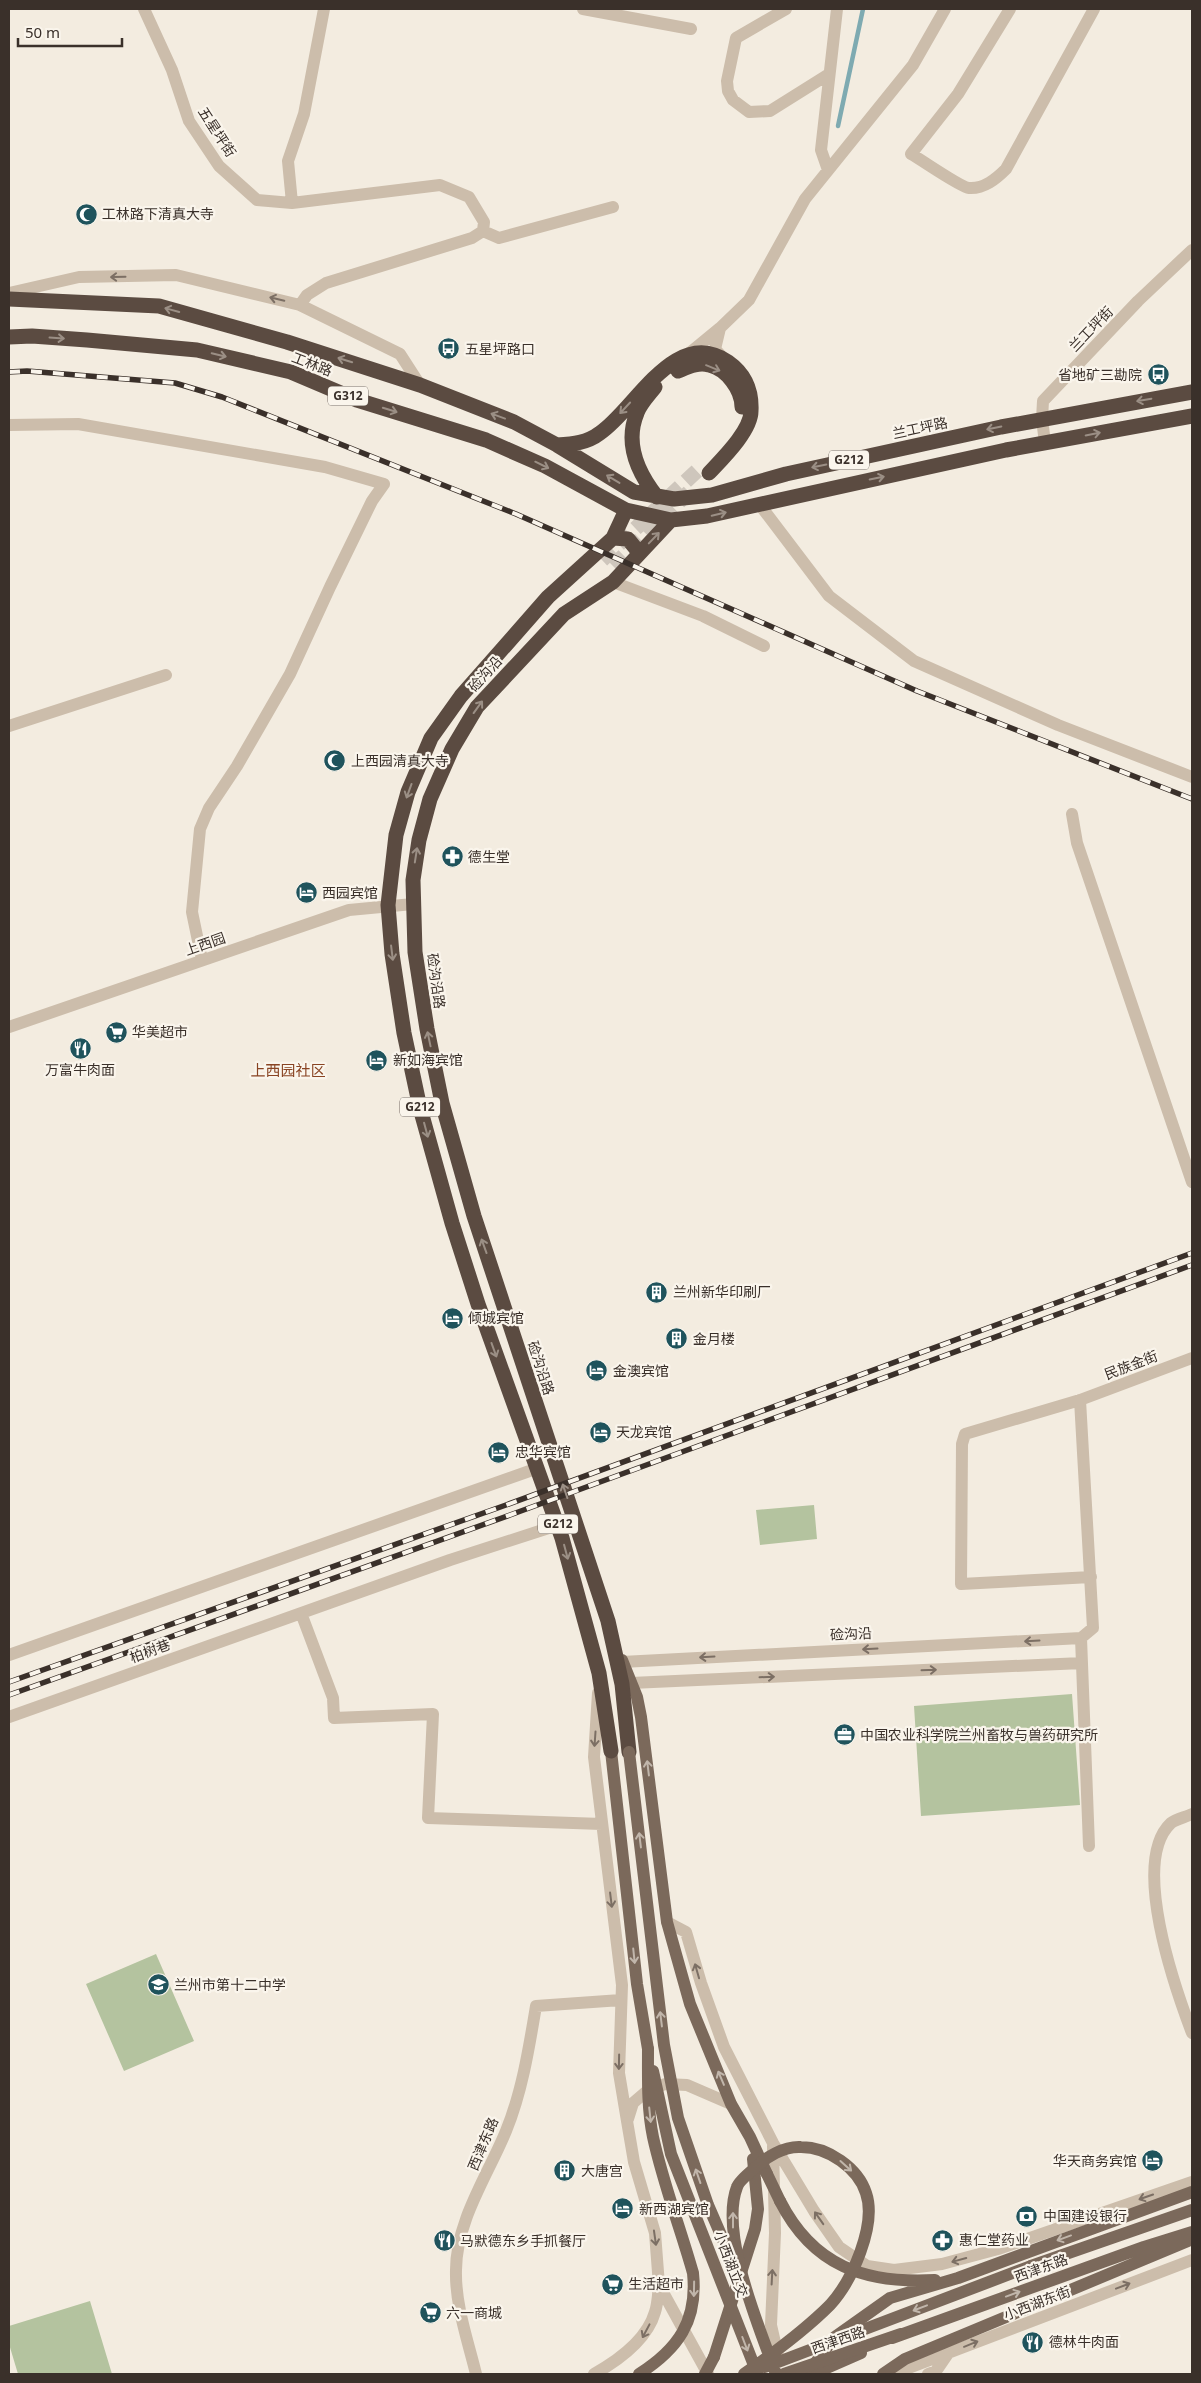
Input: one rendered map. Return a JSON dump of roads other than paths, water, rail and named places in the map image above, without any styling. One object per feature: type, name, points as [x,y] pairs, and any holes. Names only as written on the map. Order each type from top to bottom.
[{"type":"highway","name":"工林路","points":[[9,299],[159,306],[287,342],[420,384],[514,422],[557,445],[634,492],[657,497]]},
{"type":"highway","name":"工林路","points":[[9,337],[32,336],[197,350],[290,372],[357,400],[486,440],[545,466],[626,510],[670,520]]},
{"type":"highway","points":[[557,445],[584,443],[602,433],[648,383],[671,364],[684,358],[706,353],[722,358],[736,368],[746,381],[752,398],[751,416],[736,442],[705,470],[730,438],[743,413],[742,398],[736,386],[722,371],[710,365],[692,365],[672,374],[655,387],[637,413],[632,437],[633,457],[643,480],[657,497]]},
{"type":"highway","name":"兰工坪路","points":[[657,497],[674,499],[712,495],[786,474],[1042,419],[1192,392]]},
{"type":"highway","name":"G212","points":[[670,520],[686,520],[1045,443],[1192,416]]},
{"type":"highway","name":"硷沟沿","points":[[388,905],[396,835],[408,792],[431,738],[462,696],[548,597],[613,538],[626,510]]},
{"type":"highway","points":[[491,663],[609,569],[637,555],[670,520]]},
{"type":"highway","points":[[613,538],[628,539],[637,550],[637,555]]},
{"type":"highway","name":"硷沟沿","points":[[413,904],[412,880],[419,840],[430,799],[452,749],[477,707],[609,569]]},
{"type":"highway","name":"硷沟沿路","points":[[413,904],[415,952],[427,1029],[442,1103],[461,1174],[525,1372],[597,1584],[612,1637],[622,1684],[629,1752]]},
{"type":"highway","name":"G212","points":[[388,905],[392,954],[404,1033],[425,1126],[478,1304],[558,1525],[599,1673],[611,1751]]},
{"type":"main road","points":[[612,1637],[631,1683],[641,1717],[667,1922],[690,2004],[731,2104],[750,2137],[780,2201],[799,2231],[816,2250],[841,2266],[875,2278],[914,2281],[958,2278]]},
{"type":"main road","name":"G212","points":[[611,1751],[637,1984],[648,2049]]},
{"type":"main road","points":[[629,1752],[664,2045],[678,2118],[708,2206],[751,2302]]},
{"type":"main road","points":[[639,2374],[668,2354],[677,2341],[690,2315],[694,2286],[690,2263],[667,2194],[652,2135],[648,2089],[648,2049]]},
{"type":"main road","name":"小西湖立交","points":[[648,2049],[671,2154],[757,2374]]},
{"type":"main road","points":[[707,2374],[732,2306],[755,2229],[758,2209],[750,2137]]},
{"type":"main road","points":[[745,2374],[789,2342],[830,2304],[857,2261],[866,2232],[868,2206],[862,2185],[854,2172],[840,2160],[821,2151],[801,2146],[766,2156],[737,2186],[733,2236],[751,2302]]},
{"type":"main road","points":[[807,2374],[835,2337],[890,2298],[958,2278],[1192,2192]]},
{"type":"main road","points":[[745,2374],[1031,2266],[1192,2210]]},
{"type":"main road","name":"西津东路","points":[[901,2334],[1144,2252],[1192,2232]]},
{"type":"main road","points":[[884,2374],[905,2359],[1144,2252],[1192,2239]]},
{"type":"main road","name":"小西湖立交","points":[[751,2302],[776,2374]]},
{"type":"main road","points":[[813,2374],[901,2334]]},
{"type":"main road","name":"西津西路","points":[[783,2374],[901,2334]]},
{"type":"street","name":"五星坪街","points":[[144,9],[172,70],[189,121],[219,166],[257,200],[292,203],[440,185],[469,198],[484,222],[483,231]]},
{"type":"street","points":[[292,203],[288,161],[304,114],[324,9]]},
{"type":"street","points":[[583,9],[692,29]]},
{"type":"street","points":[[786,9],[736,38],[727,81],[732,100],[749,112],[770,111],[830,74]]},
{"type":"street","points":[[828,170],[820,150],[837,9]]},
{"type":"street","points":[[684,358],[720,328],[749,300],[805,199],[913,65],[945,9]]},
{"type":"street","points":[[1010,9],[958,94],[911,154],[967,188],[982,186],[996,180],[1006,169],[1094,9]]},
{"type":"street","points":[[300,305],[307,295],[326,283],[472,238],[483,231],[499,238],[613,208]]},
{"type":"street","name":"兰工坪街","points":[[1045,443],[1042,419],[1043,401],[1138,301],[1192,250]]},
{"type":"street","points":[[9,293],[79,278],[176,275],[300,305],[400,354],[420,384]]},
{"type":"street","points":[[720,328],[715,349],[722,358]]},
{"type":"street","points":[[9,425],[78,424],[325,467],[384,484],[372,501],[290,674],[238,766],[209,808],[200,829],[192,912],[202,960]]},
{"type":"street","points":[[760,505],[829,596],[914,661],[1058,725],[1192,777]]},
{"type":"street","points":[[609,569],[764,646]]},
{"type":"street","points":[[9,726],[166,675]]},
{"type":"street","points":[[1072,814],[1077,843],[1192,1182]]},
{"type":"street","name":"上西园","points":[[9,1027],[348,910],[413,904]]},
{"type":"street","name":"民族金街","points":[[1091,1578],[961,1584],[962,1444],[965,1434],[1080,1400],[1192,1358]]},
{"type":"street","points":[[1080,1400],[1093,1628],[1081,1638],[1088,1846]]},
{"type":"street","points":[[9,1655],[538,1468]]},
{"type":"street","name":"柏树巷","points":[[9,1717],[450,1560],[558,1525]]},
{"type":"street","points":[[301,1613],[333,1698],[334,1718],[433,1714],[428,1818],[602,1824]]},
{"type":"street","name":"硷沟沿","points":[[622,1662],[1081,1638]]},
{"type":"street","points":[[631,1683],[1082,1663]]},
{"type":"street","points":[[594,2374],[608,2366],[642,2338],[655,2312],[660,2285],[655,2233],[634,2162],[619,2073],[622,1985],[594,1757],[599,1673]]},
{"type":"street","points":[[1192,1814],[1172,1822],[1161,1837],[1156,1861],[1157,1905],[1162,1943],[1192,2033]]},
{"type":"street","points":[[667,1922],[686,1932],[724,2047],[773,2143],[814,2211],[839,2247],[867,2266],[894,2270],[942,2264],[998,2249],[1192,2182]]},
{"type":"street","name":"西津东路","points":[[476,2374],[458,2300],[456,2269],[468,2217],[506,2130],[520,2089],[536,2006],[621,2000]]},
{"type":"street","points":[[627,2121],[633,2103],[647,2091],[666,2084],[688,2085],[731,2104]]},
{"type":"street","points":[[773,2143],[775,2233],[772,2325],[783,2374]]},
{"type":"street","points":[[958,2278],[998,2249]]},
{"type":"street","name":"小西湖东街","points":[[893,2374],[1192,2260]]},
{"type":"street","points":[[660,2285],[707,2374]]},
{"type":"street","points":[[928,2374],[936,2371],[949,2352]]},
{"type":"waterway","points":[[838,126],[863,9]]},
{"type":"tunnel","points":[[602,560],[701,467]]},
{"type":"tunnel","points":[[613,566],[689,492]]},
{"type":"railway","points":[[9,372],[27,371],[175,383],[222,397],[516,514],[917,691],[1192,799]]},
{"type":"railway","points":[[9,1682],[506,1505],[1192,1253]]},
{"type":"railway","points":[[9,1695],[510,1515],[1192,1265]]},
{"type":"place","name":"工林路下清真大寺","points":[[86,214]]},
{"type":"place","name":"五星坪路口","points":[[449,349]]},
{"type":"place","name":"省地矿三勘院","points":[[1158,375]]},
{"type":"place","name":"上西园清真大寺","points":[[335,761]]},
{"type":"place","name":"德生堂","points":[[452,857]]},
{"type":"place","name":"西园宾馆","points":[[306,893]]},
{"type":"place","name":"华美超市","points":[[116,1032]]},
{"type":"place","name":"万富牛肉面","points":[[80,1048]]},
{"type":"place","name":"新如海宾馆","points":[[377,1060]]},
{"type":"place","name":"兰州新华印刷厂","points":[[657,1292]]},
{"type":"place","name":"倾城宾馆","points":[[452,1318]]},
{"type":"place","name":"金月楼","points":[[677,1339]]},
{"type":"place","name":"金澳宾馆","points":[[597,1371]]},
{"type":"place","name":"天龙宾馆","points":[[600,1432]]},
{"type":"place","name":"忠华宾馆","points":[[499,1452]]},
{"type":"place","name":"中国农业科学院兰州畜牧与兽药研究所","points":[[844,1735]]},
{"type":"place","name":"兰州市第十二中学","points":[[158,1985]]},
{"type":"place","name":"华天商务宾馆","points":[[1153,2161]]},
{"type":"place","name":"大唐宫","points":[[565,2171]]},
{"type":"place","name":"新西湖宾馆","points":[[623,2209]]},
{"type":"place","name":"中国建设银行","points":[[1027,2216]]},
{"type":"place","name":"惠仁堂药业","points":[[943,2240]]},
{"type":"place","name":"马默德东乡手抓餐厅","points":[[444,2241]]},
{"type":"place","name":"生活超市","points":[[612,2284]]},
{"type":"place","name":"六一商城","points":[[430,2313]]},
{"type":"place","name":"德林牛肉面","points":[[1033,2342]]},
{"type":"district","name":"上西园社区","points":[[288,1071]]}]
